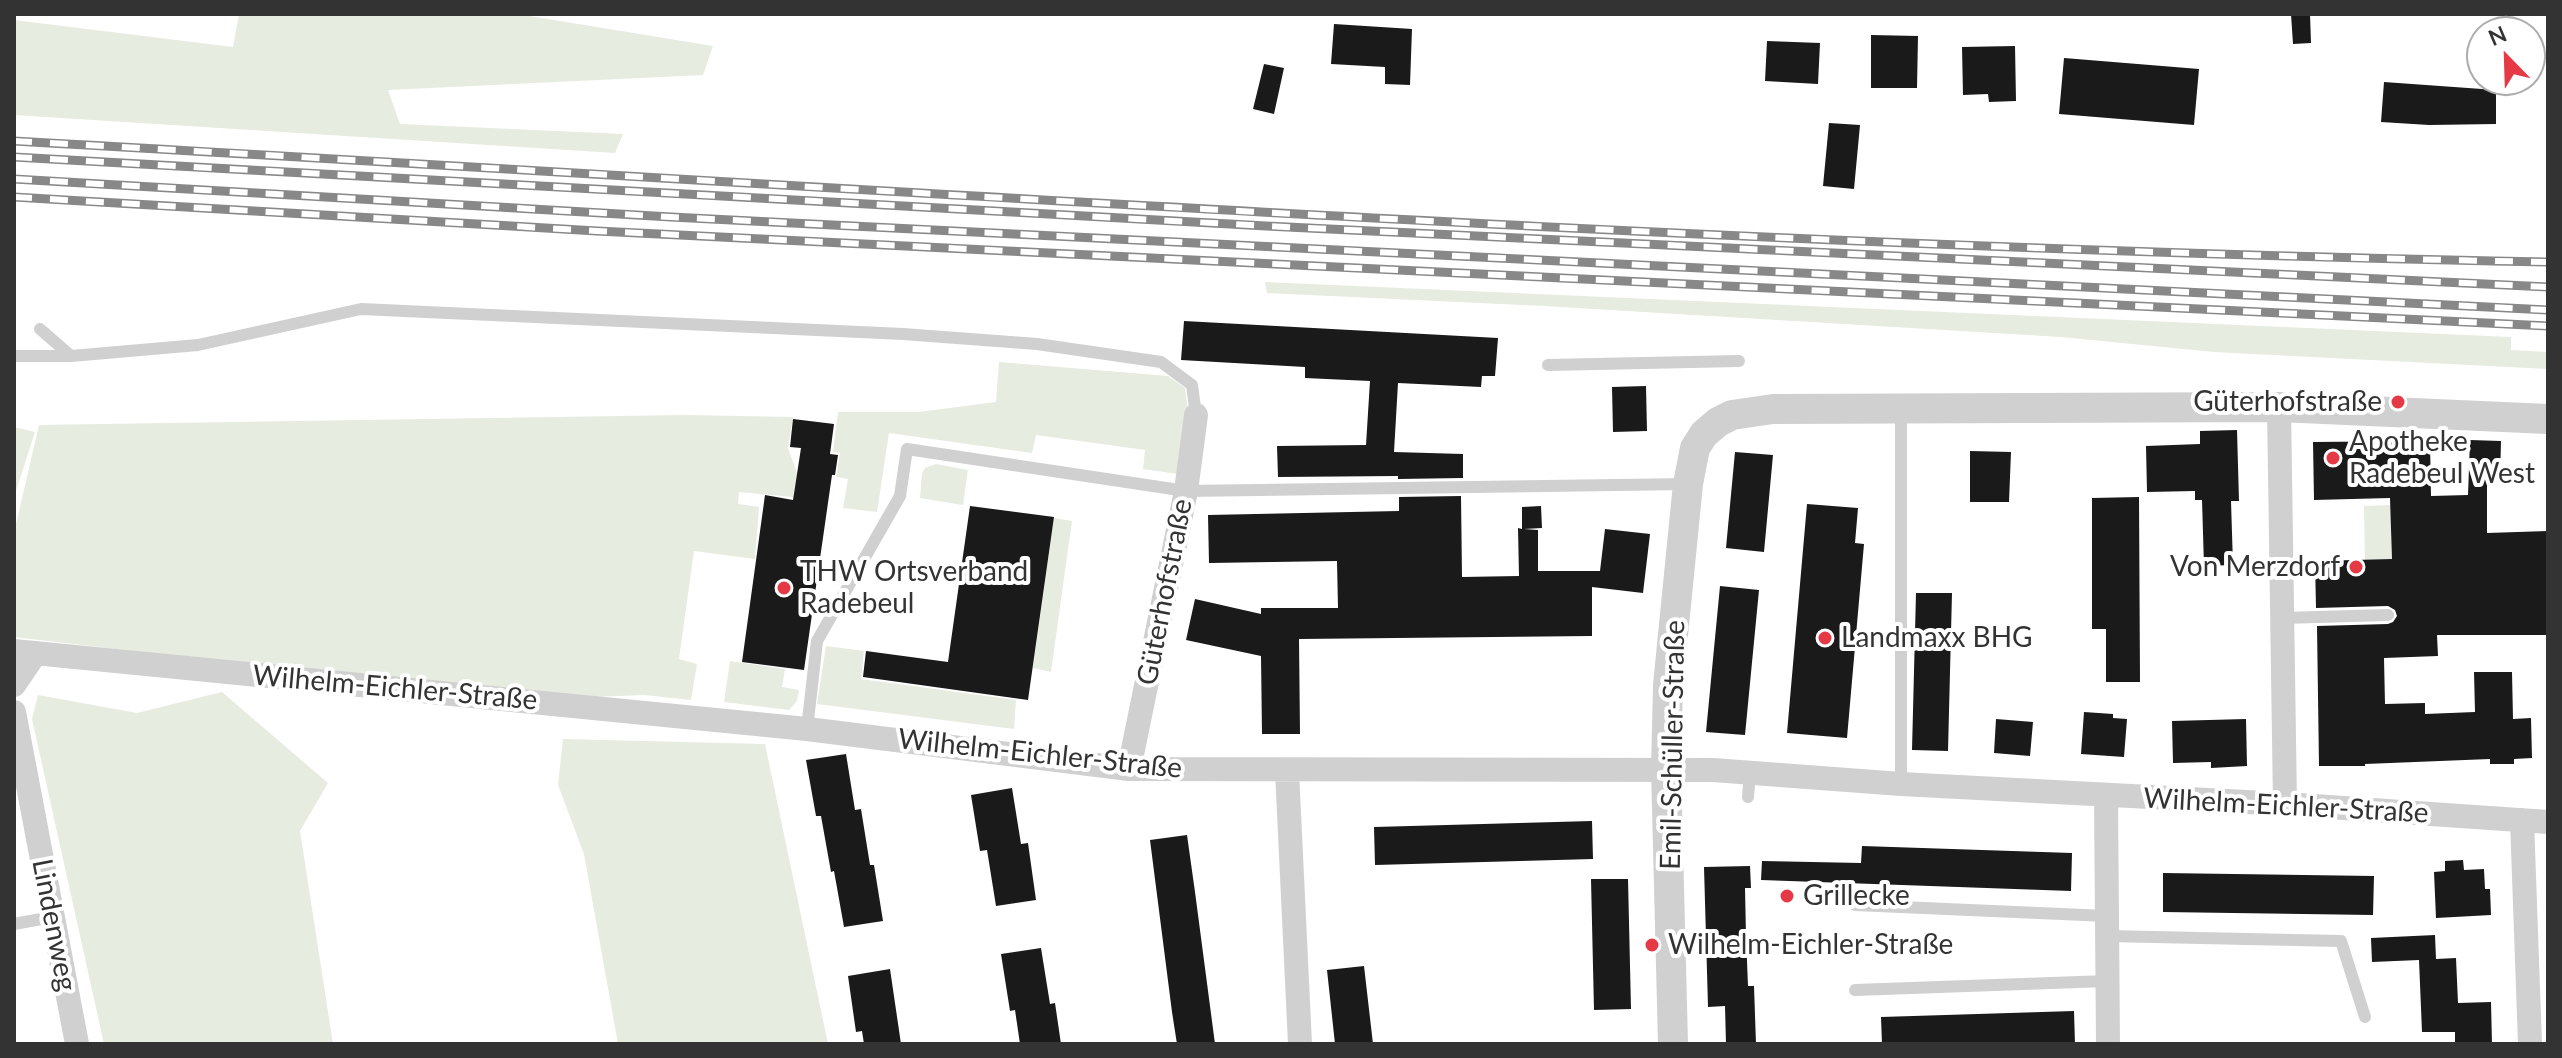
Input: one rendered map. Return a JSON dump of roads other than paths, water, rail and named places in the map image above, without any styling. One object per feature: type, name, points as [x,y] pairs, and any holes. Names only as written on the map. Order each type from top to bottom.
[{"type":"street","points":[[1901,409],[2279,407],[2548,419]]},
{"type":"street","points":[[2279,407],[2285,804]]},
{"type":"street","name":"Emil-Schüller-Straße","points":[[1673,1044],[1666,769],[1668,685],[1688,484],[1695,448],[1704,434],[1732,415],[1773,409],[1901,409]]},
{"type":"street","name":"Güterhofstraße","points":[[1129,769],[1186,491],[1196,415]]},
{"type":"street","points":[[14,685],[24,653]]},
{"type":"street","name":"Wilhelm-Eichler-Straße","points":[[24,653],[807,729],[1129,769],[1666,769],[1750,772],[1901,784],[2285,804],[2548,822]]},
{"type":"street","name":"Lindenweg","points":[[15,723],[77,1044]]},
{"type":"street","points":[[1287,771],[1300,1044]]},
{"type":"street","points":[[2106,796],[2108,1044]]},
{"type":"street","points":[[2522,820],[2530,1044]]},
{"type":"lane","points":[[14,356],[71,356],[198,345],[361,309],[903,334],[1037,344],[1161,362],[1192,385],[1196,415]]},
{"type":"lane","points":[[40,329],[71,356]]},
{"type":"lane","points":[[1548,365],[1739,361]]},
{"type":"lane","points":[[1901,409],[1901,784]]},
{"type":"lane","points":[[807,729],[817,641],[900,496],[907,449],[1186,491],[1688,484]]},
{"type":"lane","points":[[2282,618],[2388,615]]},
{"type":"lane","points":[[1748,797],[1750,772]]},
{"type":"lane","points":[[1855,905],[2341,941],[2365,1017]]},
{"type":"lane","points":[[14,924],[52,917]]},
{"type":"lane","points":[[1855,990],[2107,981]]},
{"type":"railway","points":[[14,141],[1597,229],[1914,243],[2548,262]]},
{"type":"railway","points":[[14,157],[1266,226],[2548,287]]},
{"type":"railway","points":[[14,179],[671,217],[2548,310]]},
{"type":"railway","points":[[14,197],[597,231],[2548,326]]},
{"type":"place","name":"Güterhofstraße","points":[[2398,402]]},
{"type":"place","name":"Apotheke Radebeul West","points":[[2333,458]]},
{"type":"place","name":"Von Merzdorf","points":[[2356,567]]},
{"type":"place","name":"THW Ortsverband Radebeul","points":[[784,588]]},
{"type":"place","name":"Landmaxx BHG","points":[[1825,638]]},
{"type":"place","name":"Grillecke","points":[[1787,896]]},
{"type":"place","name":"Wilhelm-Eichler-Straße","points":[[1652,945]]}]
